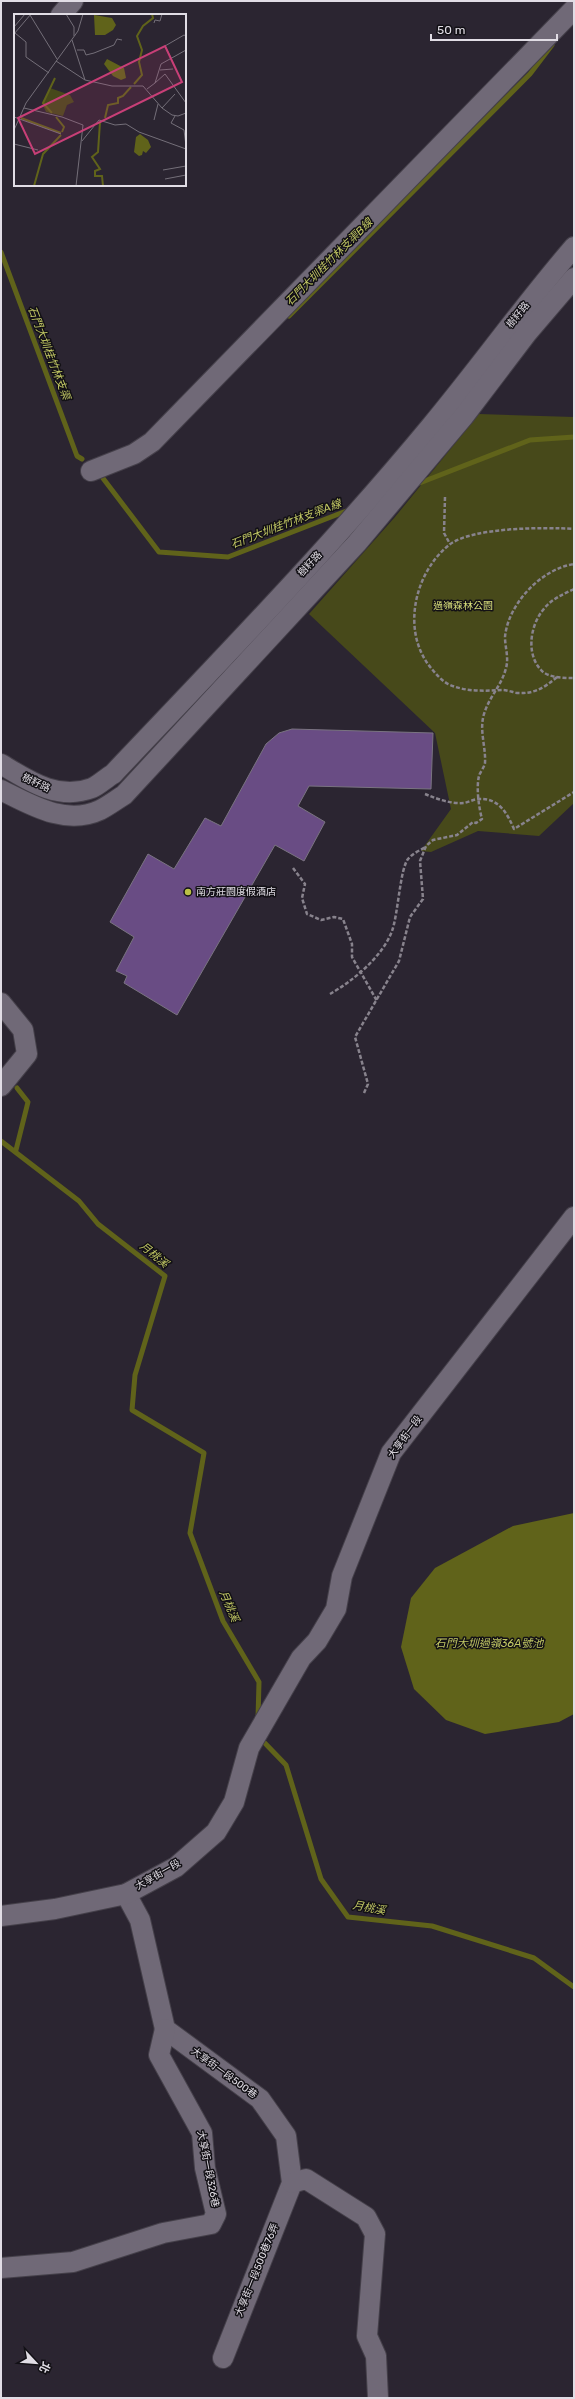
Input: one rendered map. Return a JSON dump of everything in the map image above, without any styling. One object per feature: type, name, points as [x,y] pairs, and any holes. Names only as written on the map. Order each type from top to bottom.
[{"type":"street","points":[[62,14],[73,1]]},
{"type":"street","points":[[91,472],[134,454],[152,442],[574,9],[568,1]]},
{"type":"street","name":"樹籽路","points":[[1,764],[49,790],[68,792],[93,788],[113,774],[336,536],[432,425],[497,340],[574,247]]},
{"type":"street","name":"樹籽路","points":[[1,790],[40,809],[70,816],[99,811],[124,796],[357,544],[464,416],[527,333],[574,278]]},
{"type":"street","points":[[1,1002],[23,1030],[27,1054],[1,1086]]},
{"type":"street","name":"大享街一段","points":[[1,1916],[55,1909],[126,1894],[176,1867],[216,1832],[234,1802],[248,1748],[301,1658],[317,1641],[333,1616],[342,1576],[391,1453],[574,1217]]},
{"type":"street","points":[[126,1894],[140,1920],[165,2029]]},
{"type":"street","name":"大享街一段500巷","points":[[165,2029],[260,2099],[286,2136],[292,2183]]},
{"type":"street","name":"大享街一段326巷","points":[[1,2268],[73,2262],[163,2233],[210,2224],[216,2214],[205,2168],[202,2133],[159,2055],[165,2029]]},
{"type":"street","points":[[292,2183],[306,2179],[366,2218],[375,2234],[367,2336],[376,2356],[378,2398]]},
{"type":"street","name":"大享街一段500巷76弄","points":[[223,2358],[292,2183]]},
{"type":"path","points":[[445,497],[444,533],[450,544]]},
{"type":"path","points":[[558,677],[545,688],[530,694],[504,690],[462,689],[447,683],[438,677],[422,657],[417,645],[415,623],[416,599],[421,582],[437,558],[450,544],[472,536],[505,529],[542,526],[574,529]]},
{"type":"path","points":[[330,994],[348,984],[371,963],[392,933],[400,902],[403,869],[408,859],[433,840],[457,835],[473,822],[476,823],[482,819],[478,777],[485,764],[484,714],[501,683],[507,666],[505,638],[508,622],[514,609],[529,589],[549,574],[574,564]]},
{"type":"path","points":[[574,589],[556,598],[543,610],[532,633],[533,657],[542,671],[558,677],[574,678]]},
{"type":"path","points":[[425,794],[441,800],[464,803],[480,799],[492,801],[503,807],[514,829],[574,792]]},
{"type":"path","points":[[364,1093],[368,1084],[355,1037],[399,961],[410,917],[423,899],[420,861],[426,846]]},
{"type":"path","points":[[293,868],[305,884],[302,898],[307,914],[321,920],[334,917],[343,919],[352,944],[352,957],[377,1001]]},
{"type":"green space","name":"過嶺森林公園","points":[[479,414],[574,417],[574,803],[539,836],[478,831],[431,852],[421,851],[451,809],[435,733],[309,614],[395,517]]},
{"type":"water","name":"石門大圳過嶺36A號池","points":[[574,1513],[574,1714],[559,1722],[485,1734],[446,1720],[414,1689],[401,1647],[411,1598],[435,1568],[513,1526]]},
{"type":"building","name":"南方莊園度假酒店","points":[[292,729],[433,733],[431,789],[309,786],[298,806],[325,822],[304,861],[275,845],[177,1015],[124,983],[127,976],[116,971],[134,937],[110,922],[148,854],[174,869],[205,818],[221,826],[266,744],[279,733]]},
{"type":"waterway","name":"石門大圳桂竹林支渠B線","points":[[289,316],[530,74],[552,45]]},
{"type":"waterway","name":"石門大圳桂竹林支渠","points":[[1,252],[77,456],[82,459]]},
{"type":"waterway","name":"石門大圳桂竹林支渠A線","points":[[417,484],[530,440],[574,437]]},
{"type":"waterway","name":"石門大圳桂竹林支渠A線","points":[[99,473],[159,552],[228,557],[349,510]]},
{"type":"waterway","points":[[16,1150],[28,1102],[17,1088]]},
{"type":"waterway","name":"月桃溪","points":[[1,1141],[79,1201],[98,1224],[165,1276],[135,1375],[132,1410],[204,1453],[190,1533],[223,1621],[259,1682],[258,1718]]},
{"type":"waterway","name":"月桃溪","points":[[259,1737],[286,1765],[321,1879],[348,1917],[432,1926],[534,1958],[574,1987]]},
{"type":"place","name":"南方莊園度假酒店","points":[[188,892]]}]
